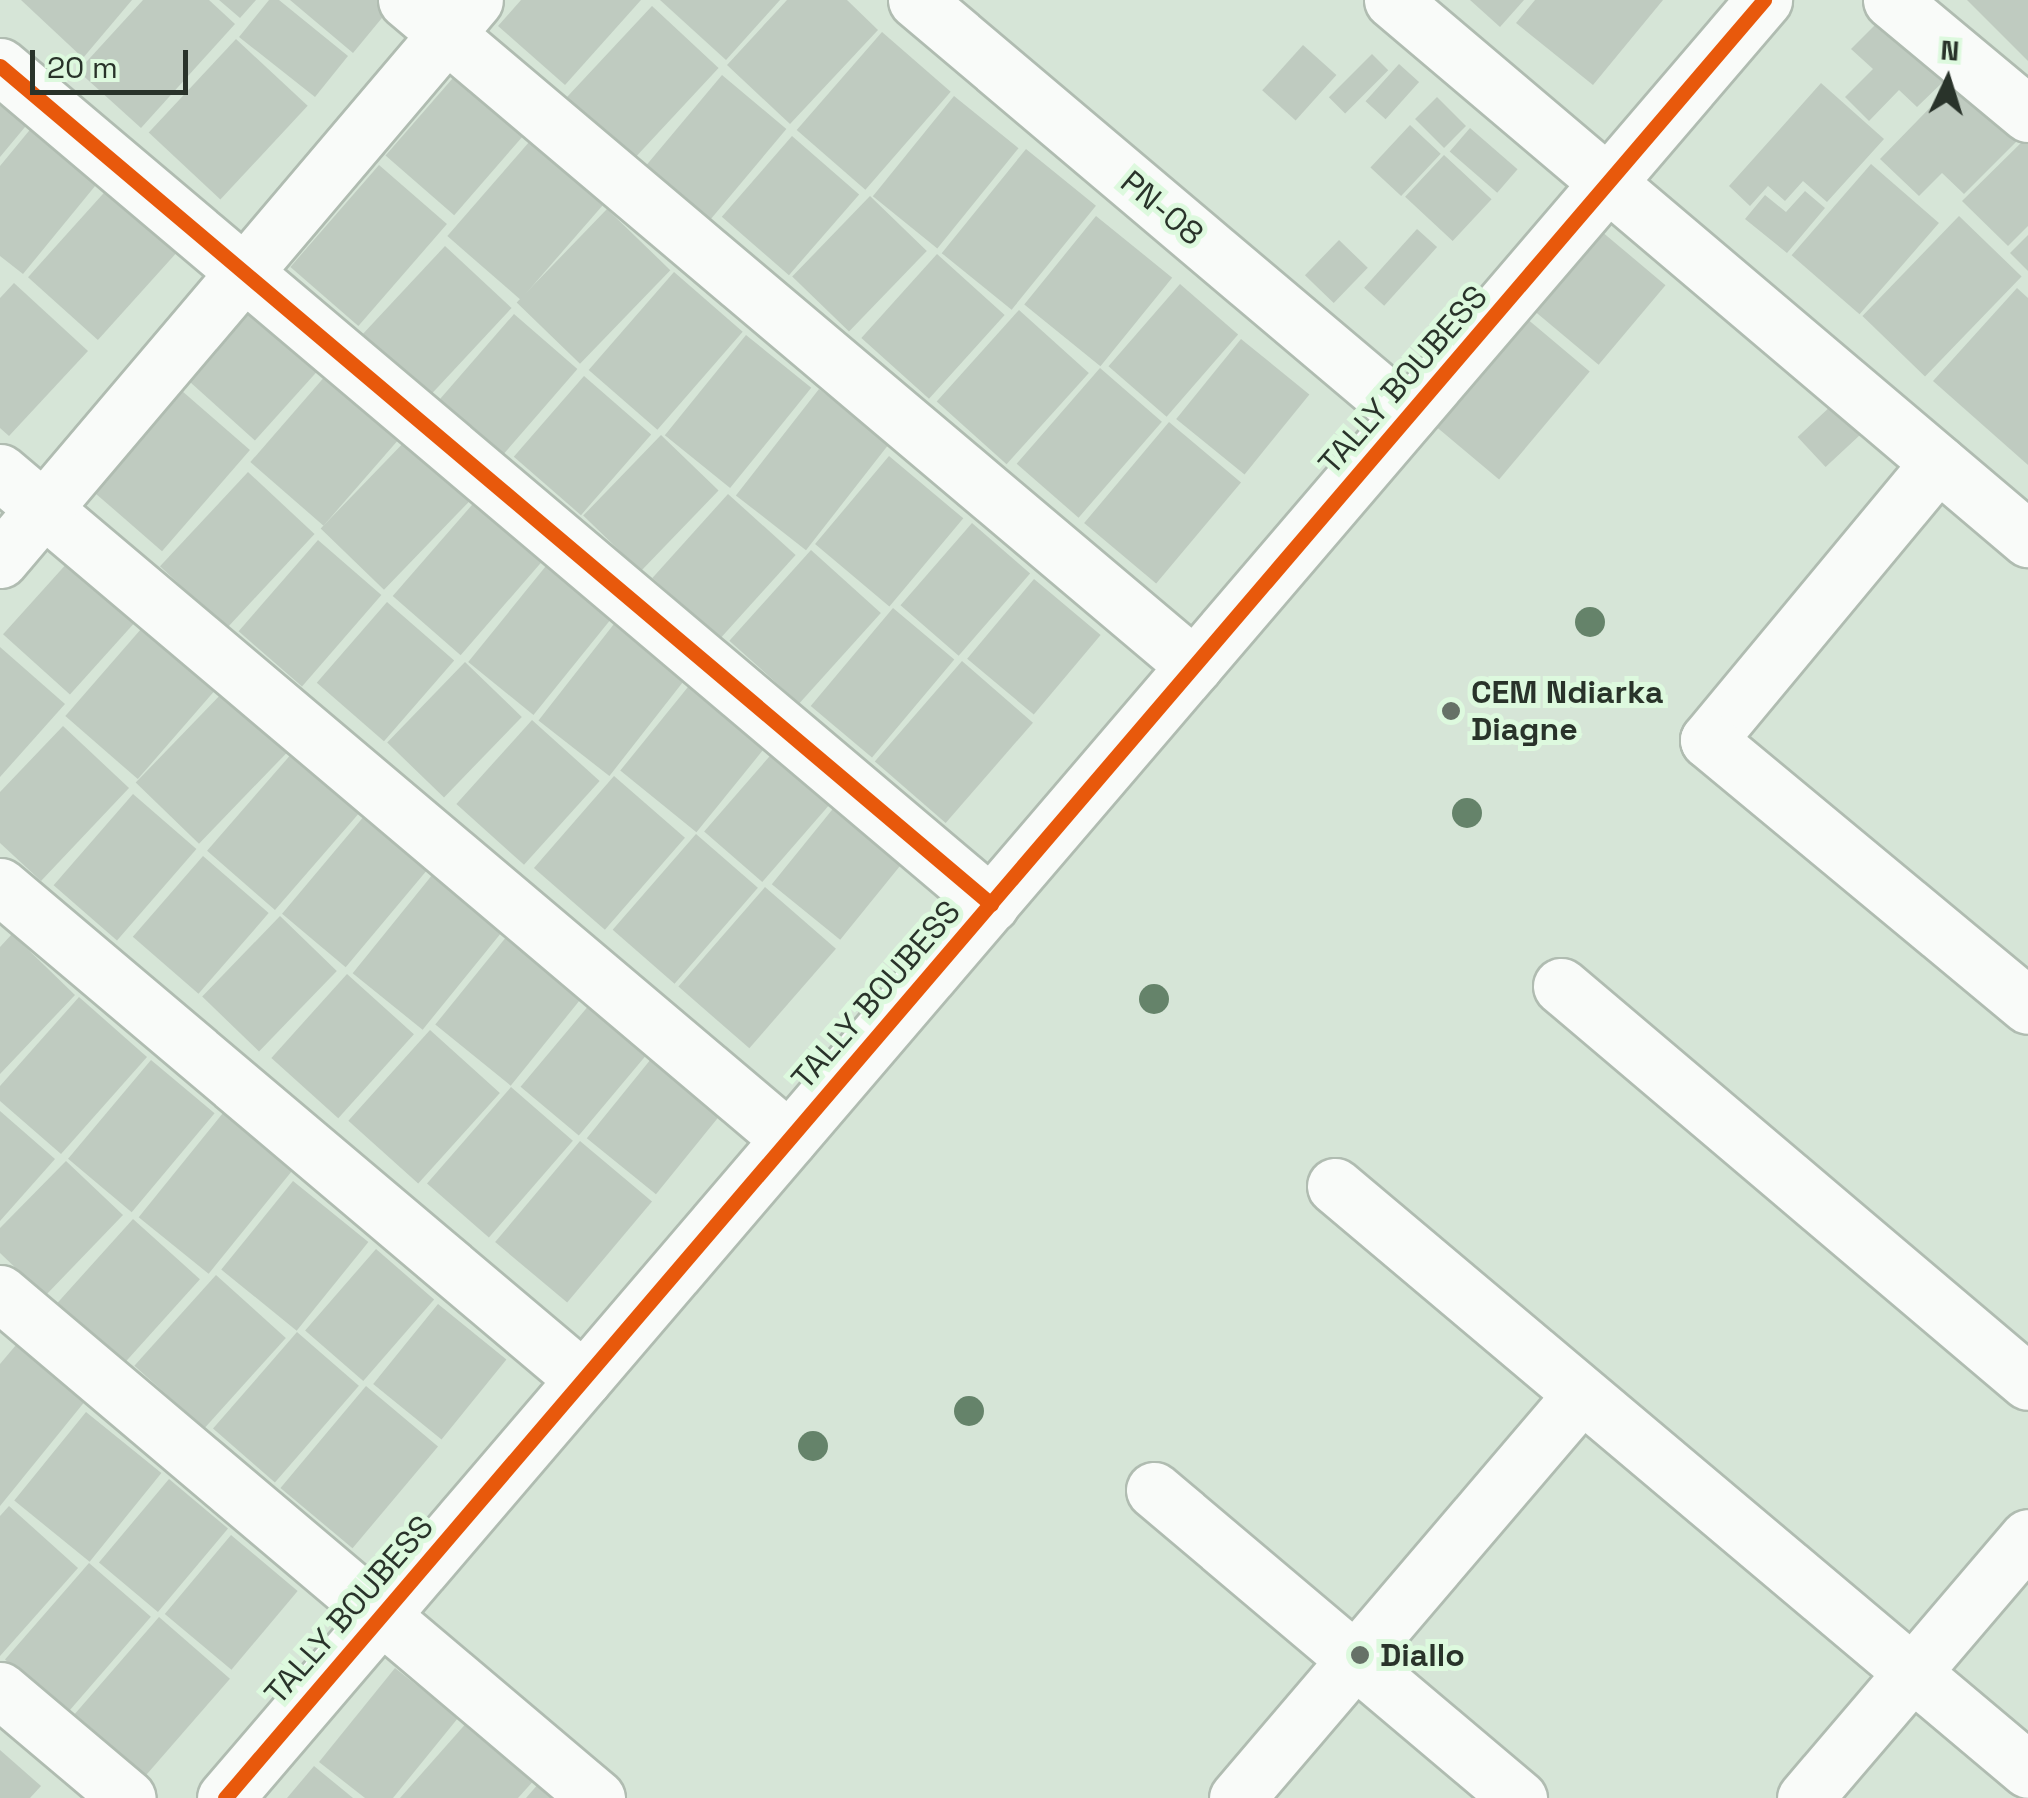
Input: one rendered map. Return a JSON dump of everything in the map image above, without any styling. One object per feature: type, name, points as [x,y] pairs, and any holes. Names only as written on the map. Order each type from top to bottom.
[{"type":"street","name":"PN-08","points":[[916,0],[1408,416]]},
{"type":"street","points":[[1392,0],[2028,538]]},
{"type":"street","name":"TALLY BOUBESS","points":[[225,1798],[1764,0]]},
{"type":"street","points":[[1891,0],[2028,114]]},
{"type":"street","points":[[0,560],[244,273],[443,11],[1194,666]]},
{"type":"street","points":[[0,66],[990,904]]},
{"type":"street","points":[[1938,463],[1708,740],[2028,1006]]},
{"type":"street","points":[[0,472],[789,1139]]},
{"type":"street","points":[[0,886],[583,1379]]},
{"type":"street","points":[[1561,986],[2028,1382]]},
{"type":"street","points":[[1335,1186],[2028,1770]]},
{"type":"street","points":[[0,1293],[597,1798]]},
{"type":"street","points":[[1237,1798],[1581,1395]]},
{"type":"street","points":[[1154,1490],[1519,1798]]},
{"type":"street","points":[[1805,1798],[2028,1538]]},
{"type":"street","points":[[0,1690],[128,1798]]},
{"type":"building","points":[[21,0],[132,0],[83,58]]},
{"type":"building","points":[[143,0],[209,0],[235,24],[141,128],[78,71]]},
{"type":"building","points":[[219,0],[256,0],[240,18]]},
{"type":"building","points":[[269,0],[279,0],[348,56],[315,97],[239,37]]},
{"type":"building","points":[[290,0],[383,0],[391,7],[353,53]]},
{"type":"building","points":[[521,0],[641,0],[565,85],[498,26]]},
{"type":"building","points":[[660,0],[780,0],[726,60]]},
{"type":"building","points":[[787,0],[847,0],[878,30],[790,124],[727,65]]},
{"type":"building","points":[[1470,0],[1524,0],[1500,27]]},
{"type":"building","points":[[1535,0],[1663,0],[1593,85],[1516,23]]},
{"type":"building","points":[[1967,0],[2028,0],[2028,61]]},
{"type":"building","points":[[652,6],[719,68],[631,162],[564,100]]},
{"type":"building","points":[[1883,17],[1946,79],[1917,107],[1899,90],[1869,121],[1845,97],[1873,69],[1851,49]]},
{"type":"building","points":[[882,32],[951,92],[865,190],[797,130]]},
{"type":"building","points":[[236,39],[308,106],[220,199],[149,133]]},
{"type":"building","points":[[1303,45],[1336,75],[1296,120],[1262,90]]},
{"type":"building","points":[[1372,54],[1388,70],[1345,113],[1329,97]]},
{"type":"building","points":[[1399,64],[1419,82],[1386,119],[1366,101]]},
{"type":"building","points":[[459,71],[528,131],[454,215],[386,156]]},
{"type":"building","points":[[722,75],[786,129],[709,222],[644,168]]},
{"type":"building","points":[[1955,82],[2017,141],[1964,194],[1942,173],[1919,196],[1880,159]]},
{"type":"building","points":[[1821,83],[1884,139],[1827,202],[1803,181],[1785,201],[1768,186],[1750,206],[1729,186]]},
{"type":"building","points":[[0,96],[30,121],[0,157]]},
{"type":"building","points":[[954,96],[1019,148],[937,248],[873,196]]},
{"type":"building","points":[[1437,97],[1466,126],[1444,148],[1415,119]]},
{"type":"building","points":[[1410,125],[1441,154],[1401,196],[1370,167]]},
{"type":"building","points":[[33,126],[100,180],[23,274],[0,256],[0,166]]},
{"type":"building","points":[[1470,128],[1518,169],[1497,193],[1450,151]]},
{"type":"building","points":[[792,136],[859,194],[789,275],[722,217]]},
{"type":"building","points":[[2028,136],[2028,226],[2008,246],[1962,201]]},
{"type":"building","points":[[530,141],[603,205],[521,300],[447,236]]},
{"type":"building","points":[[1026,149],[1096,206],[1012,310],[942,253]]},
{"type":"building","points":[[1444,155],[1492,199],[1453,241],[1405,197]]},
{"type":"building","points":[[1871,164],[1939,223],[1860,314],[1792,255]]},
{"type":"building","points":[[379,165],[447,224],[358,326],[290,267]]},
{"type":"building","points":[[111,185],[181,248],[98,340],[28,277]]},
{"type":"building","points":[[1805,191],[1825,208],[1787,253],[1745,219],[1765,195],[1786,212]]},
{"type":"building","points":[[870,196],[927,251],[849,331],[792,277]]},
{"type":"building","points":[[607,209],[670,270],[580,364],[517,303]]},
{"type":"building","points":[[1096,216],[1172,278],[1100,366],[1024,305]]},
{"type":"building","points":[[1959,216],[2022,276],[1925,376],[1862,316]]},
{"type":"building","points":[[1595,226],[1665,285],[1599,365],[1528,306]]},
{"type":"building","points":[[1417,229],[1437,247],[1384,306],[1364,288]]},
{"type":"building","points":[[2028,235],[2028,271],[2010,253]]},
{"type":"building","points":[[1339,240],[1368,268],[1334,303],[1305,275]]},
{"type":"building","points":[[445,246],[512,308],[424,402],[358,340]]},
{"type":"building","points":[[937,254],[1005,315],[929,399],[861,338]]},
{"type":"building","points":[[674,272],[743,332],[657,430],[589,370]]},
{"type":"building","points":[[14,283],[88,351],[9,436],[0,428],[0,298]]},
{"type":"building","points":[[1180,284],[1238,335],[1167,417],[1108,366]]},
{"type":"building","points":[[2017,288],[2028,298],[2028,465],[1933,381]]},
{"type":"building","points":[[263,297],[330,357],[255,440],[188,380]]},
{"type":"building","points":[[1019,310],[1089,373],[1007,464],[937,401]]},
{"type":"building","points":[[1520,313],[1590,371],[1499,480],[1429,421]]},
{"type":"building","points":[[514,314],[577,369],[498,460],[435,405]]},
{"type":"building","points":[[746,335],[811,388],[730,488],[665,435]]},
{"type":"building","points":[[1241,339],[1309,394],[1245,474],[1176,419]]},
{"type":"building","points":[[333,367],[406,431],[324,526],[250,462]]},
{"type":"building","points":[[1100,368],[1162,422],[1079,518],[1017,464]]},
{"type":"building","points":[[584,376],[651,434],[581,515],[514,457]]},
{"type":"building","points":[[819,389],[889,444],[806,550],[736,495]]},
{"type":"building","points":[[182,391],[250,450],[162,551],[94,492]]},
{"type":"building","points":[[1832,405],[1860,435],[1826,467],[1798,437]]},
{"type":"building","points":[[1169,422],[1241,482],[1156,584],[1084,523]]},
{"type":"building","points":[[411,435],[474,496],[384,590],[321,529]]},
{"type":"building","points":[[661,435],[719,491],[641,571],[583,516]]},
{"type":"building","points":[[889,456],[963,518],[889,606],[815,544]]},
{"type":"building","points":[[248,472],[315,534],[227,628],[160,566]]},
{"type":"building","points":[[728,494],[796,555],[720,639],[652,578]]},
{"type":"building","points":[[478,498],[546,557],[461,655],[393,596]]},
{"type":"building","points":[[972,523],[1030,574],[959,656],[900,605]]},
{"type":"building","points":[[318,540],[381,595],[302,686],[239,631]]},
{"type":"building","points":[[811,550],[881,613],[799,704],[729,641]]},
{"type":"building","points":[[78,551],[145,611],[70,694],[3,634]]},
{"type":"building","points":[[550,561],[615,614],[533,715],[468,662]]},
{"type":"building","points":[[1034,579],[1101,635],[1034,715],[967,659]]},
{"type":"building","points":[[387,602],[454,660],[384,741],[317,683]]},
{"type":"building","points":[[893,608],[954,659],[872,757],[811,706]]},
{"type":"building","points":[[621,615],[692,670],[609,776],[539,721]]},
{"type":"building","points":[[148,621],[220,684],[138,779],[65,716]]},
{"type":"building","points":[[0,647],[65,704],[0,777]]},
{"type":"building","points":[[962,661],[1033,723],[946,823],[875,761]]},
{"type":"building","points":[[465,662],[522,717],[444,797],[387,743]]},
{"type":"building","points":[[692,682],[768,744],[696,832],[620,771]]},
{"type":"building","points":[[226,689],[289,750],[199,844],[136,783]]},
{"type":"building","points":[[532,720],[600,781],[524,865],[456,804]]},
{"type":"building","points":[[63,726],[129,788],[41,881],[0,843],[0,792]]},
{"type":"building","points":[[775,750],[833,801],[762,882],[704,832]]},
{"type":"building","points":[[293,752],[361,811],[275,910],[207,851]]},
{"type":"building","points":[[614,776],[685,838],[605,930],[534,868]]},
{"type":"building","points":[[133,794],[196,849],[117,940],[54,885]]},
{"type":"building","points":[[836,805],[904,860],[840,940],[772,884]]},
{"type":"building","points":[[365,815],[429,868],[346,967],[282,914]]},
{"type":"building","points":[[696,834],[758,888],[675,984],[613,930]]},
{"type":"building","points":[[203,856],[269,913],[198,994],[133,937]]},
{"type":"building","points":[[437,869],[507,926],[423,1030],[353,973]]},
{"type":"building","points":[[765,887],[836,949],[749,1048],[678,987]]},
{"type":"building","points":[[280,916],[337,971],[259,1051],[202,997]]},
{"type":"building","points":[[12,934],[75,995],[0,1074],[0,947]]},
{"type":"building","points":[[507,936],[582,997],[511,1086],[435,1025]]},
{"type":"building","points":[[347,974],[414,1034],[338,1118],[271,1058]]},
{"type":"building","points":[[79,997],[147,1057],[61,1154],[0,1101],[0,1086]]},
{"type":"building","points":[[590,1004],[648,1053],[579,1136],[521,1087]]},
{"type":"building","points":[[430,1030],[500,1093],[418,1184],[348,1121]]},
{"type":"building","points":[[651,1059],[720,1115],[656,1194],[587,1138]]},
{"type":"building","points":[[151,1060],[215,1113],[132,1212],[68,1159]]},
{"type":"building","points":[[511,1087],[573,1141],[489,1237],[427,1184]]},
{"type":"building","points":[[0,1111],[55,1159],[0,1221]]},
{"type":"building","points":[[223,1113],[293,1170],[209,1274],[139,1217]]},
{"type":"building","points":[[580,1141],[652,1201],[567,1303],[495,1242]]},
{"type":"building","points":[[66,1161],[123,1215],[45,1296],[0,1253],[0,1228]]},
{"type":"building","points":[[293,1181],[368,1242],[297,1331],[221,1270]]},
{"type":"building","points":[[133,1219],[200,1279],[124,1363],[57,1303]]},
{"type":"building","points":[[376,1249],[434,1300],[363,1381],[305,1331]]},
{"type":"building","points":[[216,1275],[286,1338],[204,1429],[134,1366]]},
{"type":"building","points":[[438,1304],[506,1359],[442,1439],[373,1384]]},
{"type":"building","points":[[297,1332],[359,1386],[275,1482],[213,1429]]},
{"type":"building","points":[[16,1345],[86,1400],[0,1506],[0,1364]]},
{"type":"building","points":[[366,1386],[438,1446],[353,1548],[281,1488]]},
{"type":"building","points":[[86,1412],[161,1473],[90,1562],[14,1501]]},
{"type":"building","points":[[169,1479],[228,1528],[158,1612],[99,1562]]},
{"type":"building","points":[[9,1506],[78,1568],[0,1656],[0,1516]]},
{"type":"building","points":[[231,1535],[298,1591],[231,1670],[165,1614]]},
{"type":"building","points":[[89,1563],[151,1617],[67,1713],[5,1660]]},
{"type":"building","points":[[159,1617],[230,1679],[143,1779],[72,1717]]},
{"type":"building","points":[[395,1668],[458,1718],[393,1798],[365,1798],[319,1762]]},
{"type":"building","points":[[469,1720],[536,1778],[518,1798],[400,1798]]},
{"type":"building","points":[[0,1750],[41,1786],[30,1798],[0,1798]]},
{"type":"building","points":[[314,1766],[353,1798],[287,1798]]},
{"type":"building","points":[[540,1782],[558,1798],[526,1798]]},
{"type":"cycle path","points":[[225,1798],[1764,0]]},
{"type":"cycle path","points":[[0,66],[991,904]]},
{"type":"place","name":"CEM Ndiarka Diagne","points":[[1451,711]]},
{"type":"place","name":"Diallo","points":[[1360,1655]]}]
